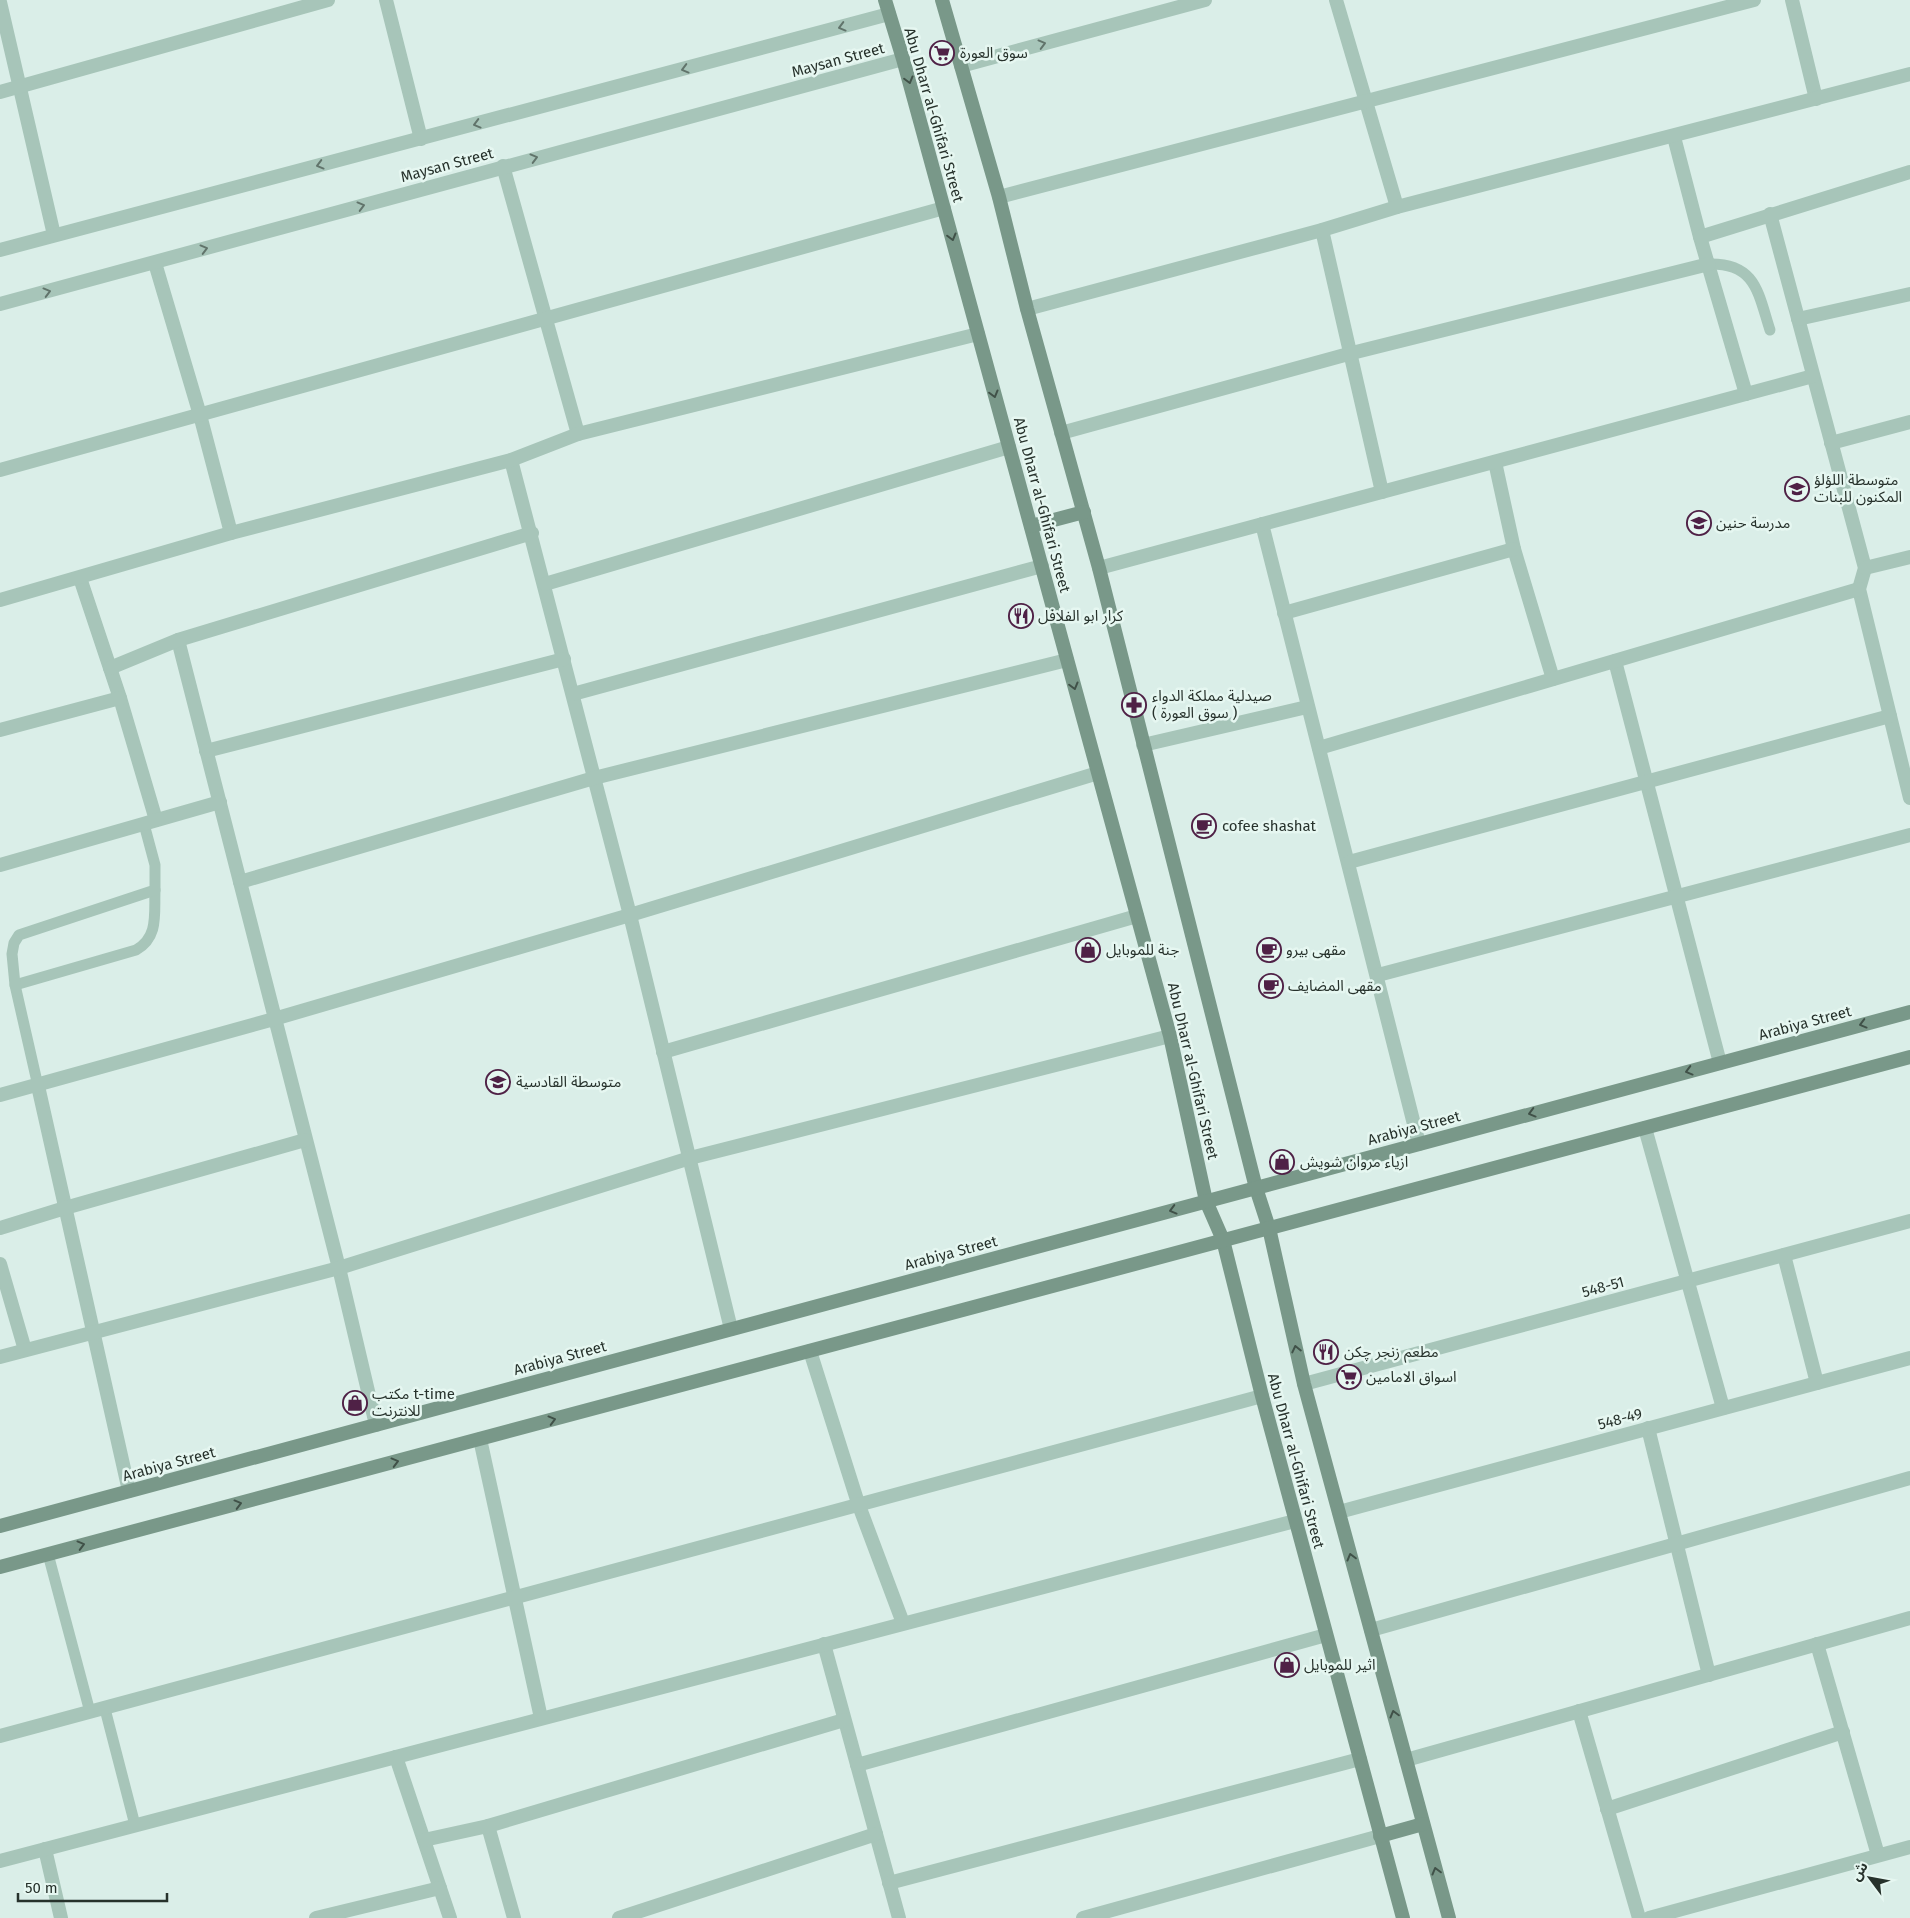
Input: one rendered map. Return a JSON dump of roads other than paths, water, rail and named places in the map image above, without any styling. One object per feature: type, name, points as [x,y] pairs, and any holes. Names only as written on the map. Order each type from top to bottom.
[{"type":"main road","name":"Abu Dharr al-Ghifari Street","points":[[885,0],[944,208],[1170,1036],[1206,1201],[1223,1240],[1295,1521],[1402,1918]]},
{"type":"main road","name":"Abu Dharr al-Ghifari Street","points":[[942,0],[999,197],[1027,309],[1099,568],[1214,1015],[1256,1188],[1269,1228],[1304,1384],[1449,1918]]},
{"type":"main road","points":[[1030,526],[1084,512]]},
{"type":"main road","name":"Arabiya Street","points":[[0,1526],[1910,1012]]},
{"type":"main road","points":[[0,1567],[1910,1057]]},
{"type":"main road","points":[[1380,1836],[1423,1824]]},
{"type":"street","points":[[0,92],[328,0]]},
{"type":"street","points":[[386,0],[421,139]]},
{"type":"street","points":[[962,66],[1205,0]]},
{"type":"street","points":[[1336,0],[1397,208]]},
{"type":"street","points":[[999,197],[1754,0]]},
{"type":"street","points":[[1792,0],[1816,99]]},
{"type":"street","points":[[0,2],[54,235]]},
{"type":"street","name":"Maysan Street","points":[[0,250],[889,14]]},
{"type":"street","name":"Maysan Street","points":[[0,304],[903,59]]},
{"type":"street","points":[[1027,309],[1397,208],[1910,74]]},
{"type":"street","points":[[1674,137],[1700,237],[1746,394]]},
{"type":"street","points":[[503,166],[578,434]]},
{"type":"street","points":[[1700,237],[1910,172]]},
{"type":"street","points":[[0,470],[944,208]]},
{"type":"street","points":[[1770,214],[1865,568],[1858,589],[1910,798]]},
{"type":"street","points":[[1322,230],[1352,353],[1382,492]]},
{"type":"street","points":[[155,263],[200,415],[231,533]]},
{"type":"street","points":[[1061,433],[1352,353],[1709,264]]},
{"type":"street","points":[[1798,319],[1910,294]]},
{"type":"street","points":[[0,600],[231,533],[511,460],[578,434],[978,334]]},
{"type":"street","points":[[1099,568],[1813,376]]},
{"type":"street","points":[[1831,443],[1910,422]]},
{"type":"street","points":[[545,584],[1009,447]]},
{"type":"street","points":[[511,460],[532,534],[630,915],[731,1329]]},
{"type":"street","points":[[1495,462],[1514,549],[1553,679]]},
{"type":"street","points":[[1262,524],[1307,707],[1378,975],[1419,1144]]},
{"type":"street","points":[[110,668],[178,640],[532,534]]},
{"type":"street","points":[[1284,613],[1514,549]]},
{"type":"street","points":[[1865,568],[1910,556]]},
{"type":"street","points":[[573,694],[1042,566]]},
{"type":"street","points":[[80,578],[120,698],[150,822]]},
{"type":"street","points":[[1319,748],[1858,589]]},
{"type":"street","points":[[178,640],[339,1268],[376,1425]]},
{"type":"street","points":[[206,751],[564,659]]},
{"type":"street","points":[[240,882],[594,778],[1067,660]]},
{"type":"street","points":[[1615,660],[1720,1063]]},
{"type":"street","points":[[0,730],[120,698]]},
{"type":"street","points":[[1143,745],[1307,707]]},
{"type":"street","points":[[1349,862],[1890,716]]},
{"type":"street","points":[[0,1095],[274,1019],[630,915],[1098,773]]},
{"type":"street","points":[[0,865],[220,802]]},
{"type":"street","points":[[1378,975],[1910,835]]},
{"type":"street","points":[[663,1052],[1137,916]]},
{"type":"street","points":[[0,1357],[339,1268],[690,1158],[1170,1036]]},
{"type":"street","points":[[38,1086],[64,1208],[95,1331],[129,1491]]},
{"type":"street","points":[[1645,1128],[1723,1408]]},
{"type":"street","points":[[0,1228],[305,1140]]},
{"type":"street","name":"548-51","points":[[1304,1384],[1910,1221]]},
{"type":"street","points":[[1784,1255],[1817,1383]]},
{"type":"street","points":[[0,1264],[26,1350]]},
{"type":"street","points":[[810,1351],[858,1503],[903,1623]]},
{"type":"street","name":"548-49","points":[[1339,1512],[1910,1358]]},
{"type":"street","points":[[0,1736],[858,1503],[1262,1396]]},
{"type":"street","points":[[1648,1428],[1709,1674]]},
{"type":"street","points":[[480,1439],[541,1718]]},
{"type":"street","points":[[1371,1630],[1910,1478]]},
{"type":"street","points":[[0,1861],[1295,1521]]},
{"type":"street","points":[[1406,1760],[1910,1618]]},
{"type":"street","points":[[857,1765],[1326,1635]]},
{"type":"street","points":[[824,1644],[899,1918]]},
{"type":"street","points":[[1817,1644],[1878,1855]]},
{"type":"street","points":[[1579,1711],[1639,1918]]},
{"type":"street","points":[[424,1840],[488,1826],[844,1720]]},
{"type":"street","points":[[1607,1809],[1843,1732]]},
{"type":"street","points":[[396,1757],[450,1918]]},
{"type":"street","points":[[889,1883],[1360,1759]]},
{"type":"street","points":[[488,1826],[514,1918]]},
{"type":"street","points":[[619,1918],[876,1834]]},
{"type":"street","points":[[1082,1918],[1380,1836]]},
{"type":"street","points":[[1649,1918],[1910,1847]]},
{"type":"street","points":[[45,1849],[62,1918]]},
{"type":"street","points":[[316,1918],[440,1888]]},
{"type":"lane","points":[[1709,264],[1735,266],[1748,275],[1755,284],[1770,330]]},
{"type":"lane","points":[[15,984],[136,950],[148,944],[153,931],[155,890],[155,865],[150,822]]},
{"type":"lane","points":[[38,1086],[15,984],[12,954],[14,943],[19,935],[155,890]]},
{"type":"lane","points":[[48,1554],[90,1712]]},
{"type":"lane","points":[[105,1709],[135,1825]]},
{"type":"place","name":"سوق العورة","points":[[942,53]]},
{"type":"place","name":"متوسطة اللؤلؤ المكنون للبنات","points":[[1797,489]]},
{"type":"place","name":"مدرسة حنين","points":[[1699,523]]},
{"type":"place","name":"كرار ابو الفلافل","points":[[1021,616]]},
{"type":"place","name":"صيدلية مملكة الدواء ( سوق العورة )","points":[[1134,705]]},
{"type":"place","name":"cofee shashat","points":[[1204,826]]},
{"type":"place","name":"جنة للموبايل","points":[[1088,950]]},
{"type":"place","name":"مقهى بيرو","points":[[1269,950]]},
{"type":"place","name":"مقهى المضايف","points":[[1271,986]]},
{"type":"place","name":"متوسطة القادسية","points":[[498,1082]]},
{"type":"place","name":"ازياء مروان شويش","points":[[1282,1162]]},
{"type":"place","name":"مطعم زنجر چكن","points":[[1326,1352]]},
{"type":"place","name":"اسواق الامامين","points":[[1349,1377]]},
{"type":"place","name":"مكتب t-time للانترنت","points":[[355,1403]]},
{"type":"place","name":"اثير للموبايل","points":[[1287,1665]]}]
